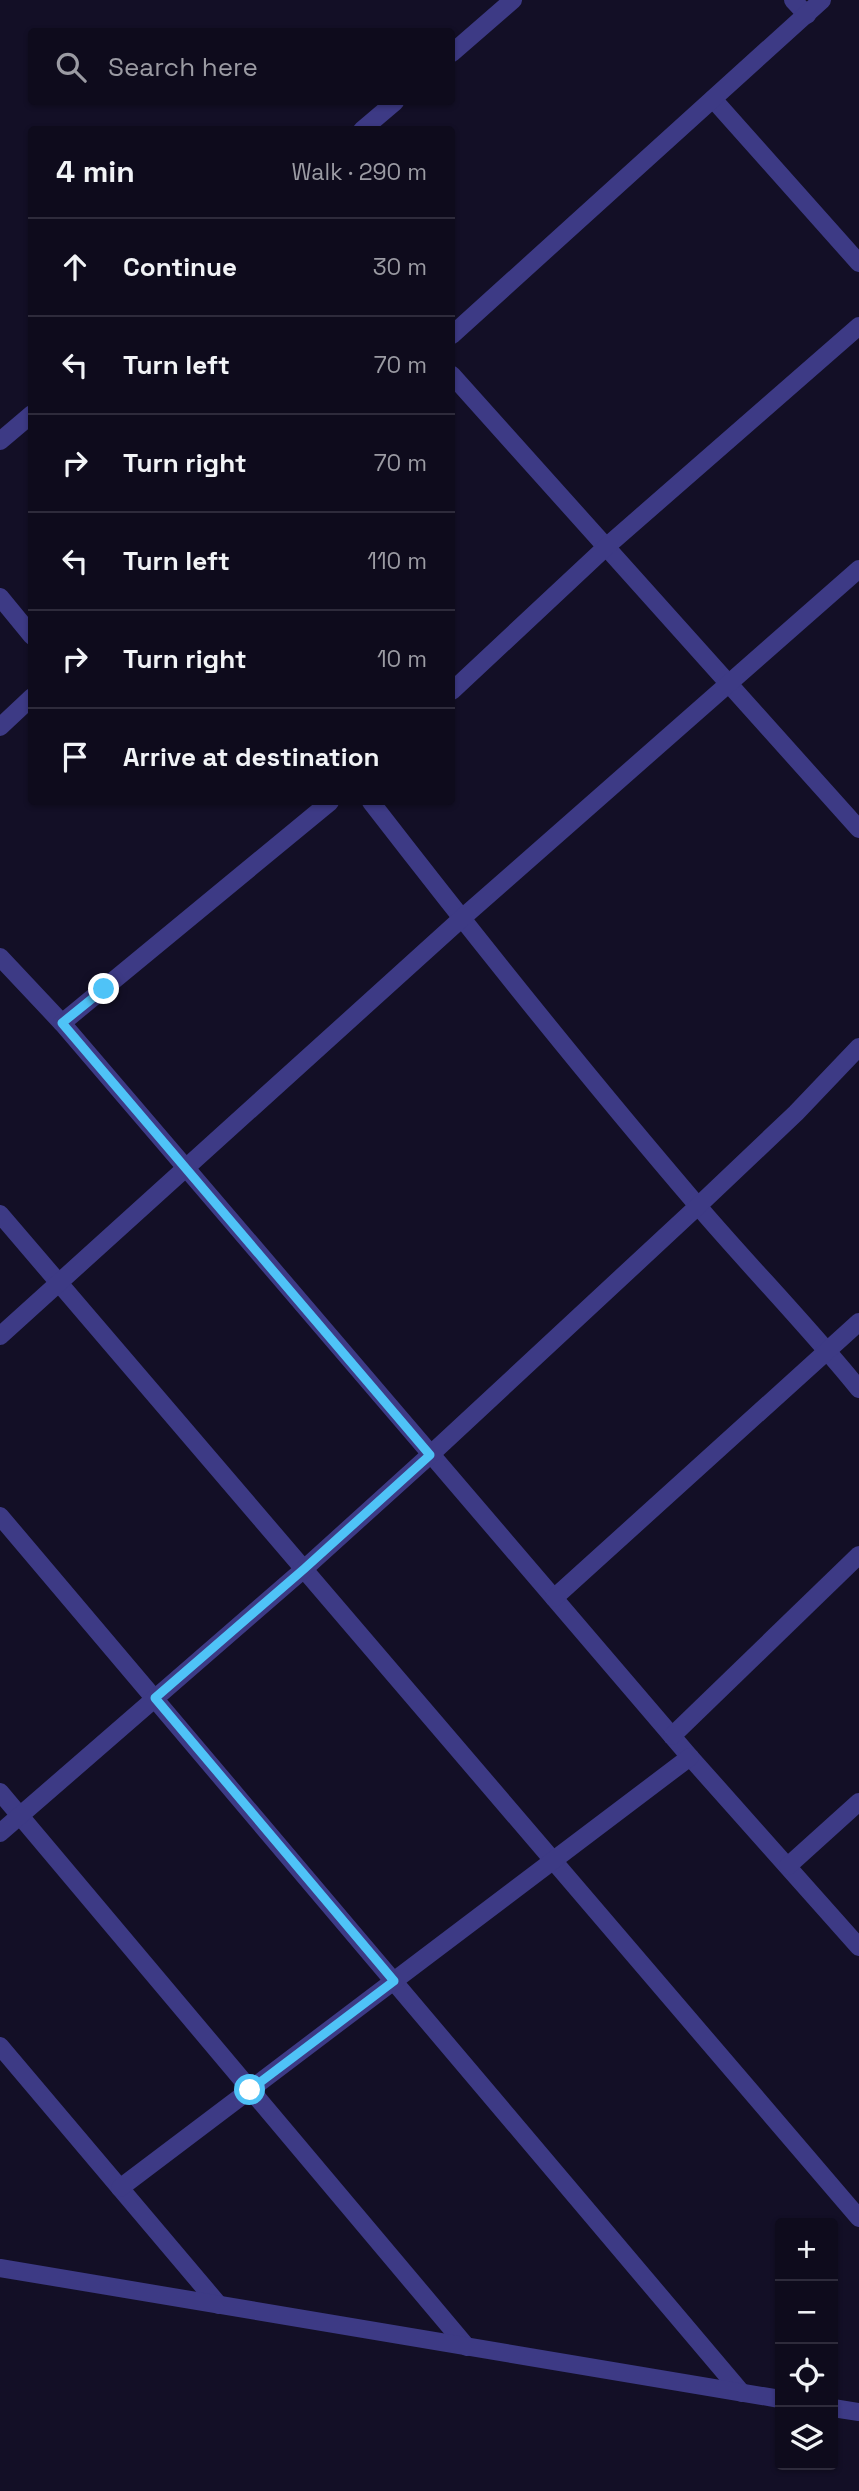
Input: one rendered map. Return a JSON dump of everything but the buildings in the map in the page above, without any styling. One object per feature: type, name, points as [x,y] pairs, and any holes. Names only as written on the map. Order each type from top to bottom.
[{"type":"street","points":[[455,50],[513,0]]},
{"type":"street","points":[[793,0],[807,15]]},
{"type":"street","points":[[455,332],[822,0]]},
{"type":"street","points":[[713,99],[859,263]]},
{"type":"street","points":[[367,126],[391,105]]},
{"type":"street","points":[[455,688],[606,547],[859,326]]},
{"type":"street","points":[[455,378],[859,829]]},
{"type":"street","points":[[0,441],[28,417]]},
{"type":"street","points":[[0,1336],[461,919],[859,569]]},
{"type":"street","points":[[0,597],[28,631]]},
{"type":"street","points":[[0,727],[28,701]]},
{"type":"street","points":[[62,1023],[326,805]]},
{"type":"street","points":[[373,805],[461,919],[698,1206],[859,1390]]},
{"type":"street","points":[[0,957],[62,1023],[690,1757],[859,1948]]},
{"type":"street","points":[[0,1833],[304,1569],[430,1455],[796,1113],[859,1047]]},
{"type":"street","points":[[0,1214],[859,2218]]},
{"type":"street","points":[[554,1598],[859,1322]]},
{"type":"street","points":[[0,1516],[742,2393]]},
{"type":"street","points":[[672,1736],[859,1555]]},
{"type":"street","points":[[120,2188],[690,1757]]},
{"type":"street","points":[[0,1792],[467,2347]]},
{"type":"street","points":[[788,1866],[859,1802]]},
{"type":"street","points":[[0,2046],[219,2305]]},
{"type":"street","points":[[0,2268],[775,2398]]},
{"type":"street","points":[[838,2409],[859,2412]]},
{"type":"route","points":[[104,989],[62,1023],[430,1455],[155,1698],[394,1981],[250,2090]]}]
